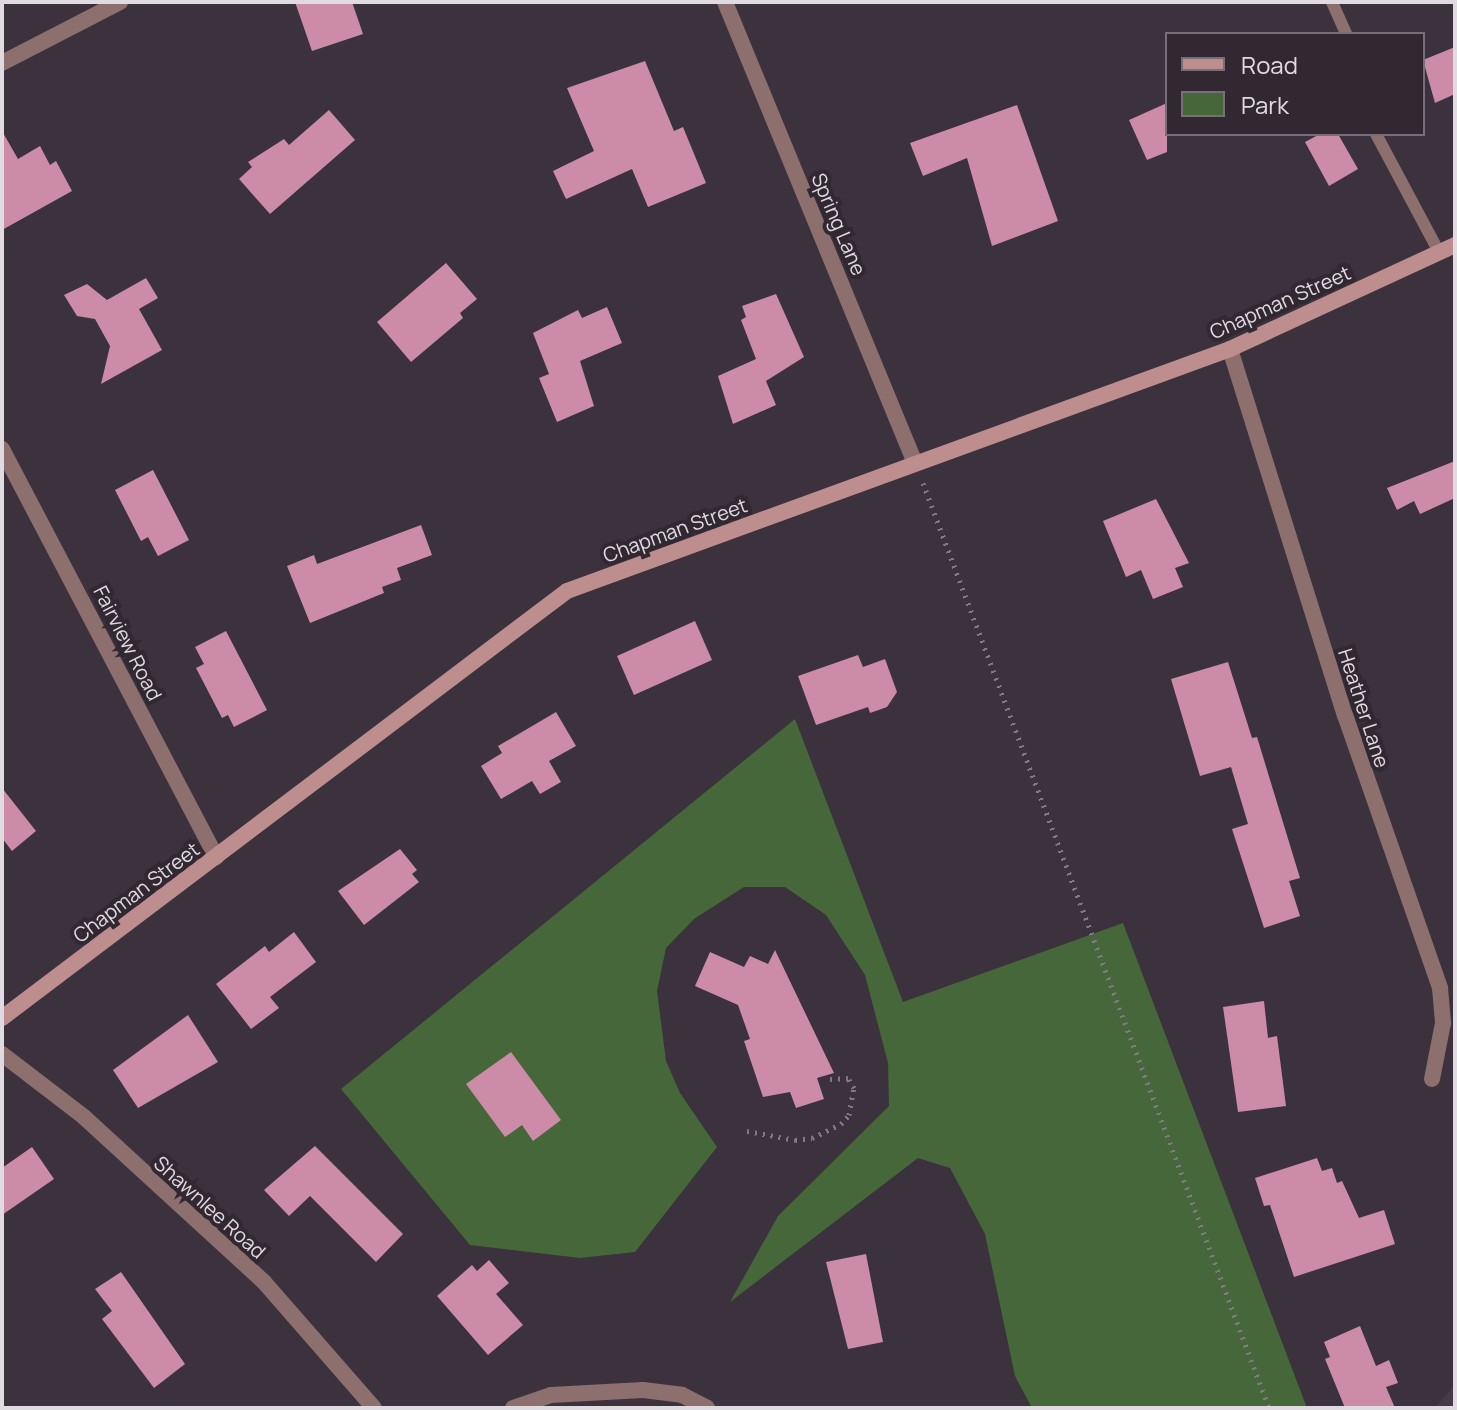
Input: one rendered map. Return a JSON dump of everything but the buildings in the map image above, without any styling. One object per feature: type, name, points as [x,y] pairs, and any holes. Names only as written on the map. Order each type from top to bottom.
[{"type":"street","points":[[2,63],[120,2]]},
{"type":"street","name":"Spring Lane","points":[[725,2],[915,463]]},
{"type":"street","name":"Chapman Street","points":[[2,1018],[567,591],[1230,349],[1455,245]]},
{"type":"street","name":"Heather Lane","points":[[1230,349],[1345,715],[1440,988],[1443,1023],[1432,1079]]},
{"type":"street","name":"Fairview Road","points":[[2,449],[216,857]]},
{"type":"street","name":"Shawnlee Road","points":[[2,1054],[84,1117],[264,1282],[374,1408]]},
{"type":"street","points":[[513,1408],[551,1395],[643,1390],[682,1395],[707,1408]]},
{"type":"lane","points":[[1332,2],[1345,32]]},
{"type":"lane","points":[[1377,136],[1439,252]]},
{"type":"path","points":[[915,463],[1269,1408]]},
{"type":"path","points":[[747,1131],[795,1140],[812,1138],[841,1124],[849,1115],[854,1088],[848,1078],[826,1079]]},
{"type":"shaded area","points":[[1455,1384],[1455,1408],[1435,1408]]},
{"type":"green space","points":[[795,719],[903,1002],[1123,923],[1307,1408],[1032,1408],[1015,1376],[985,1234],[950,1168],[918,1158],[730,1302],[778,1216],[889,1106],[888,1063],[865,975],[826,915],[785,887],[744,887],[694,919],[666,948],[657,991],[666,1061],[680,1093],[717,1147],[635,1252],[580,1258],[470,1245],[341,1089]]}]
